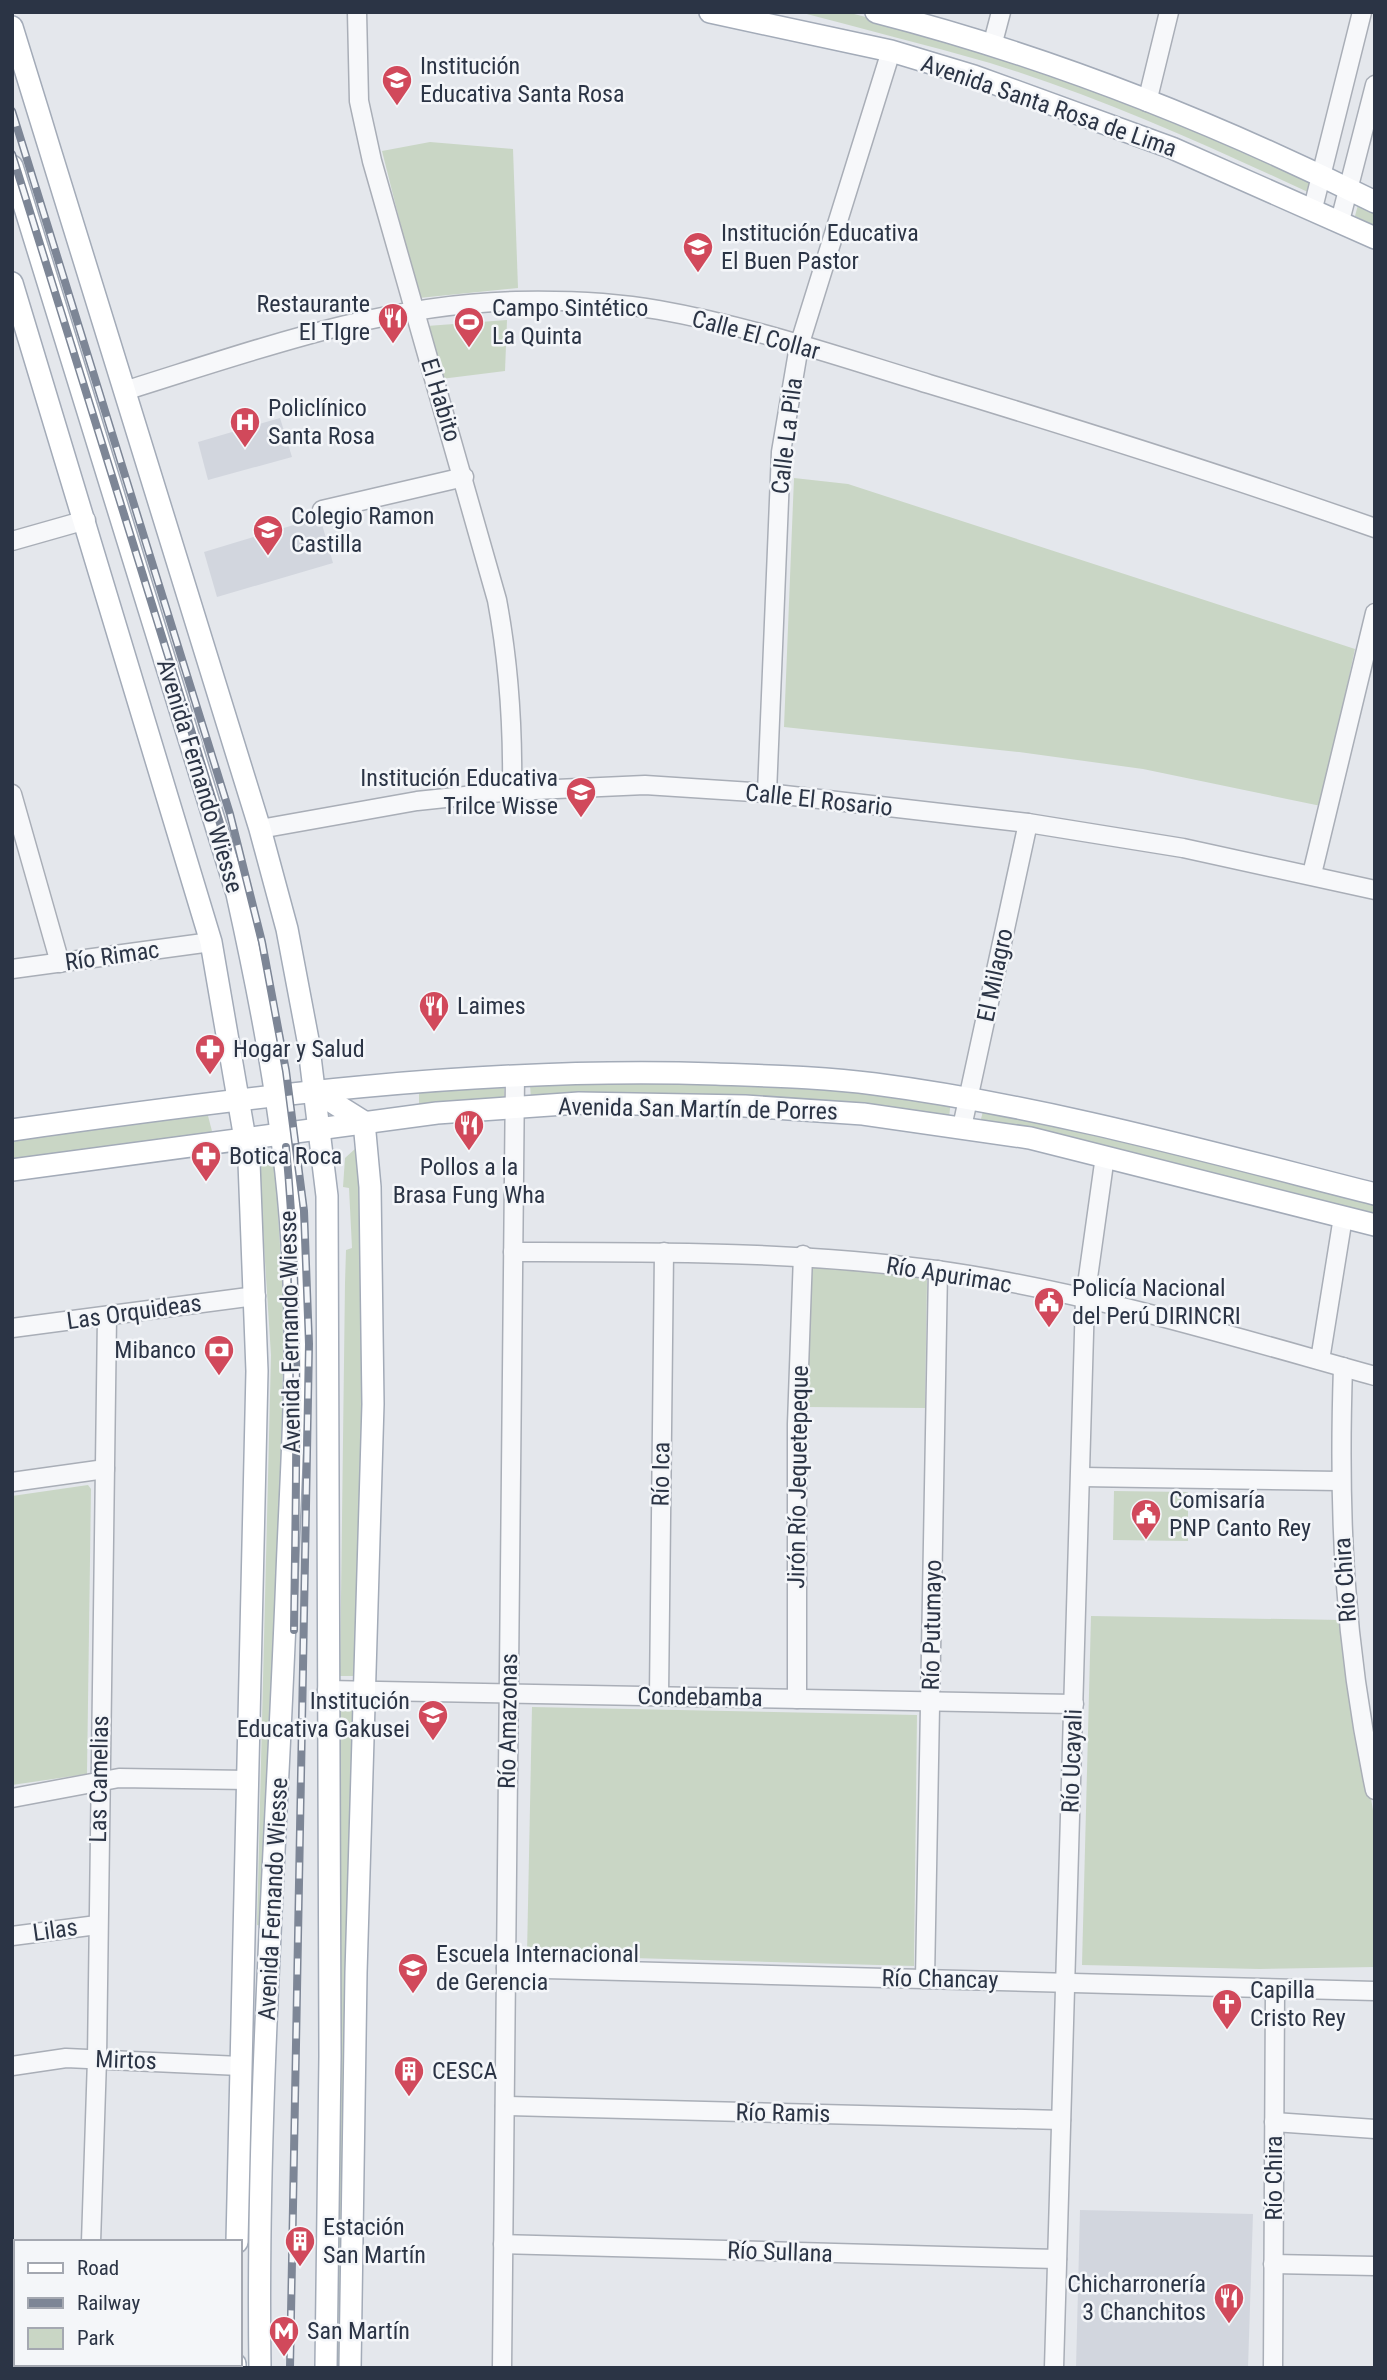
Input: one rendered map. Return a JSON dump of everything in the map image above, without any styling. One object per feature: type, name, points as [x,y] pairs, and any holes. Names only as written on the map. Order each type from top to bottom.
[{"type":"main road","name":"Avenida Santa Rosa de Lima","points":[[710,12],[771,18],[974,76],[1147,139],[1313,208],[1375,238]]},
{"type":"main road","name":"Avenida Santa Rosa de Lima","points":[[887,14],[992,46],[1245,139],[1375,202]]},
{"type":"main road","name":"Avenida Fernando Wiesse","points":[[12,27],[260,829],[288,929],[319,1127],[327,1196],[330,1271],[327,1690],[330,2056],[326,2368]]},
{"type":"main road","name":"Avenida Fernando Wiesse","points":[[12,166],[237,894],[262,1005],[282,1132],[294,1263],[295,1367],[269,1984],[260,2368]]},
{"type":"main road","name":"Avenida Fernando Wiesse","points":[[12,283],[86,520],[211,942],[249,1162],[256,1296],[237,2240]]},
{"type":"main road","name":"Avenida San Martín de Porres","points":[[12,1130],[276,1094],[515,1075],[653,1072],[795,1076],[871,1083],[968,1097],[1099,1125],[1375,1194]]},
{"type":"main road","points":[[400,1084],[402,1117]]},
{"type":"main road","points":[[313,1090],[364,1122],[370,1187],[373,1404],[364,1691],[350,2368]]},
{"type":"main road","name":"Avenida San Martín de Porres","points":[[12,1170],[402,1117],[579,1103],[745,1106],[863,1114],[1030,1138],[1375,1225]]},
{"type":"street","name":"El Habito","points":[[357,12],[359,101],[372,161],[497,600],[509,664],[513,717],[512,791]]},
{"type":"street","points":[[992,46],[1001,12]]},
{"type":"street","points":[[1147,102],[1169,12]]},
{"type":"street","points":[[1313,208],[1362,12]]},
{"type":"street","name":"Calle La Pila","points":[[767,793],[781,452],[799,346],[891,51]]},
{"type":"street","points":[[1340,221],[1375,85]]},
{"type":"street","name":"Calle El Collar","points":[[124,391],[278,342],[413,310],[514,301],[644,308],[721,324],[799,346],[1216,472],[1375,528]]},
{"type":"street","points":[[322,510],[464,477]]},
{"type":"street","points":[[12,541],[86,520]]},
{"type":"street","points":[[1312,874],[1375,612]]},
{"type":"street","name":"Calle El Rosario","points":[[260,829],[417,801],[512,791],[645,785],[767,793],[1028,823],[1183,848],[1312,874],[1375,890]]},
{"type":"street","points":[[12,794],[16,822],[60,963]]},
{"type":"street","name":"El Milagro","points":[[962,1127],[1028,823]]},
{"type":"street","name":"Río Rimac","points":[[12,969],[211,942]]},
{"type":"street","name":"Río Amazonas","points":[[502,2368],[515,1075]]},
{"type":"street","name":"Río Ucayali","points":[[1054,2368],[1082,1477],[1085,1299],[1105,1156]]},
{"type":"street","points":[[1320,1360],[1343,1217]]},
{"type":"street","name":"Río Apurimac","points":[[513,1252],[803,1255],[938,1270],[1085,1299],[1375,1376]]},
{"type":"street","name":"Río Ica","points":[[659,1696],[664,1252]]},
{"type":"street","name":"Jirón Río Jequetepeque","points":[[797,1699],[797,1424],[803,1255]]},
{"type":"street","name":"Río Putumayo","points":[[925,1979],[938,1270]]},
{"type":"street","name":"Las Orquideas","points":[[12,1328],[256,1296]]},
{"type":"street","name":"Las Camelias","points":[[91,2240],[97,2059],[107,1316]]},
{"type":"street","name":"Río Chira","points":[[1343,1367],[1339,1481],[1347,1623],[1375,1790]]},
{"type":"street","points":[[12,1482],[105,1469]]},
{"type":"street","points":[[1082,1477],[1339,1481]]},
{"type":"street","name":"Condebamba","points":[[327,1690],[1074,1704]]},
{"type":"street","points":[[12,1798],[119,1778],[248,1780]]},
{"type":"street","name":"Lilas","points":[[12,1936],[97,1924]]},
{"type":"street","name":"Río Chancay","points":[[506,1968],[1375,1991]]},
{"type":"street","name":"Río Chira","points":[[1273,2368],[1275,1989]]},
{"type":"street","name":"Mirtos","points":[[12,2066],[66,2058],[240,2066]]},
{"type":"street","name":"Río Ramis","points":[[505,2106],[1061,2120]]},
{"type":"street","points":[[1274,2122],[1375,2129]]},
{"type":"street","name":"Río Sullana","points":[[503,2244],[1057,2259]]},
{"type":"street","points":[[1273,2264],[1375,2266]]},
{"type":"shaded area","name":"Policlínico Santa Rosa","points":[[280,418],[292,457],[208,480],[198,442]]},
{"type":"shaded area","name":"Colegio Ramon Castilla","points":[[320,517],[333,563],[217,597],[204,552]]},
{"type":"shaded area","points":[[1080,2210],[1253,2214],[1248,2368],[1076,2368]]},
{"type":"green space","points":[[799,12],[846,12],[874,19],[1067,79],[1315,179],[1310,193],[1152,123],[1031,76]]},
{"type":"green space","points":[[430,142],[513,149],[518,288],[419,298],[382,151]]},
{"type":"green space","points":[[1359,201],[1375,209],[1375,226],[1355,216]]},
{"type":"green space","name":"Campo Sintético La Quinta","points":[[507,320],[505,371],[441,379],[427,326]]},
{"type":"green space","points":[[794,478],[848,484],[1355,649],[1321,806],[1143,769],[1019,752],[784,727]]},
{"type":"green space","points":[[671,1080],[774,1082],[951,1100],[949,1118],[531,1099],[530,1085]]},
{"type":"green space","points":[[504,1088],[505,1102],[419,1106],[419,1091]]},
{"type":"green space","points":[[984,1107],[1375,1201],[1375,1218],[980,1123]]},
{"type":"green space","points":[[207,1112],[213,1135],[12,1162],[12,1139]]},
{"type":"green space","points":[[355,1149],[360,1158],[367,1333],[361,1676],[340,1676],[345,1283],[346,1250],[352,1248],[349,1188],[343,1187],[345,1158]]},
{"type":"green space","points":[[274,1150],[284,1310],[275,1774],[266,1927],[257,1925],[271,1355],[258,1152]]},
{"type":"green space","points":[[812,1266],[927,1279],[925,1408],[807,1407]]},
{"type":"green space","points":[[88,1485],[91,1489],[87,1774],[12,1785],[12,1496]]},
{"type":"green space","points":[[1114,1491],[1188,1492],[1188,1541],[1113,1540]]},
{"type":"green space","points":[[1091,1616],[1342,1620],[1375,1823],[1375,1967],[1259,1969],[1082,1965]]},
{"type":"green space","points":[[361,1703],[347,2368],[334,2368],[341,2105],[338,1706]]},
{"type":"green space","points":[[532,1707],[917,1715],[914,1966],[527,1955]]},
{"type":"railway","points":[[12,111],[230,814],[262,942],[286,1071],[304,1211],[309,1344],[290,2368]]},
{"type":"railway","points":[[12,154],[228,849]]},
{"type":"railway","points":[[286,1147],[296,1328],[294,1630]]},
{"type":"place","name":"Institución Educativa Santa Rosa","points":[[397,107]]},
{"type":"place","name":"Institución Educativa El Buen Pastor","points":[[698,274]]},
{"type":"place","name":"Restaurante El TIgre","points":[[393,345]]},
{"type":"place","name":"Campo Sintético La Quinta","points":[[469,349]]},
{"type":"place","name":"Policlínico Santa Rosa","points":[[245,449]]},
{"type":"place","name":"Colegio Ramon Castilla","points":[[268,557]]},
{"type":"place","name":"Institución Educativa Trilce Wisse","points":[[581,819]]},
{"type":"place","name":"Laimes","points":[[434,1033]]},
{"type":"place","name":"Hogar y Salud","points":[[210,1076]]},
{"type":"place","name":"Pollos a la Brasa Fung Wha","points":[[469,1152]]},
{"type":"place","name":"Botica Roca","points":[[206,1183]]},
{"type":"place","name":"Policía Nacional del Perú DIRINCRI","points":[[1049,1329]]},
{"type":"place","name":"Mibanco","points":[[219,1377]]},
{"type":"place","name":"Comisaría PNP Canto Rey","points":[[1146,1541]]},
{"type":"place","name":"Institución Educativa Gakusei","points":[[433,1742]]},
{"type":"place","name":"Escuela Internacional de Gerencia","points":[[413,1995]]},
{"type":"place","name":"Capilla Cristo Rey","points":[[1227,2031]]},
{"type":"place","name":"CESCA","points":[[409,2098]]},
{"type":"place","name":"Estación San Martín","points":[[300,2268]]},
{"type":"place","name":"Chicharronería 3 Chanchitos","points":[[1229,2325]]},
{"type":"place","name":"San Martín","points":[[284,2358]]}]
